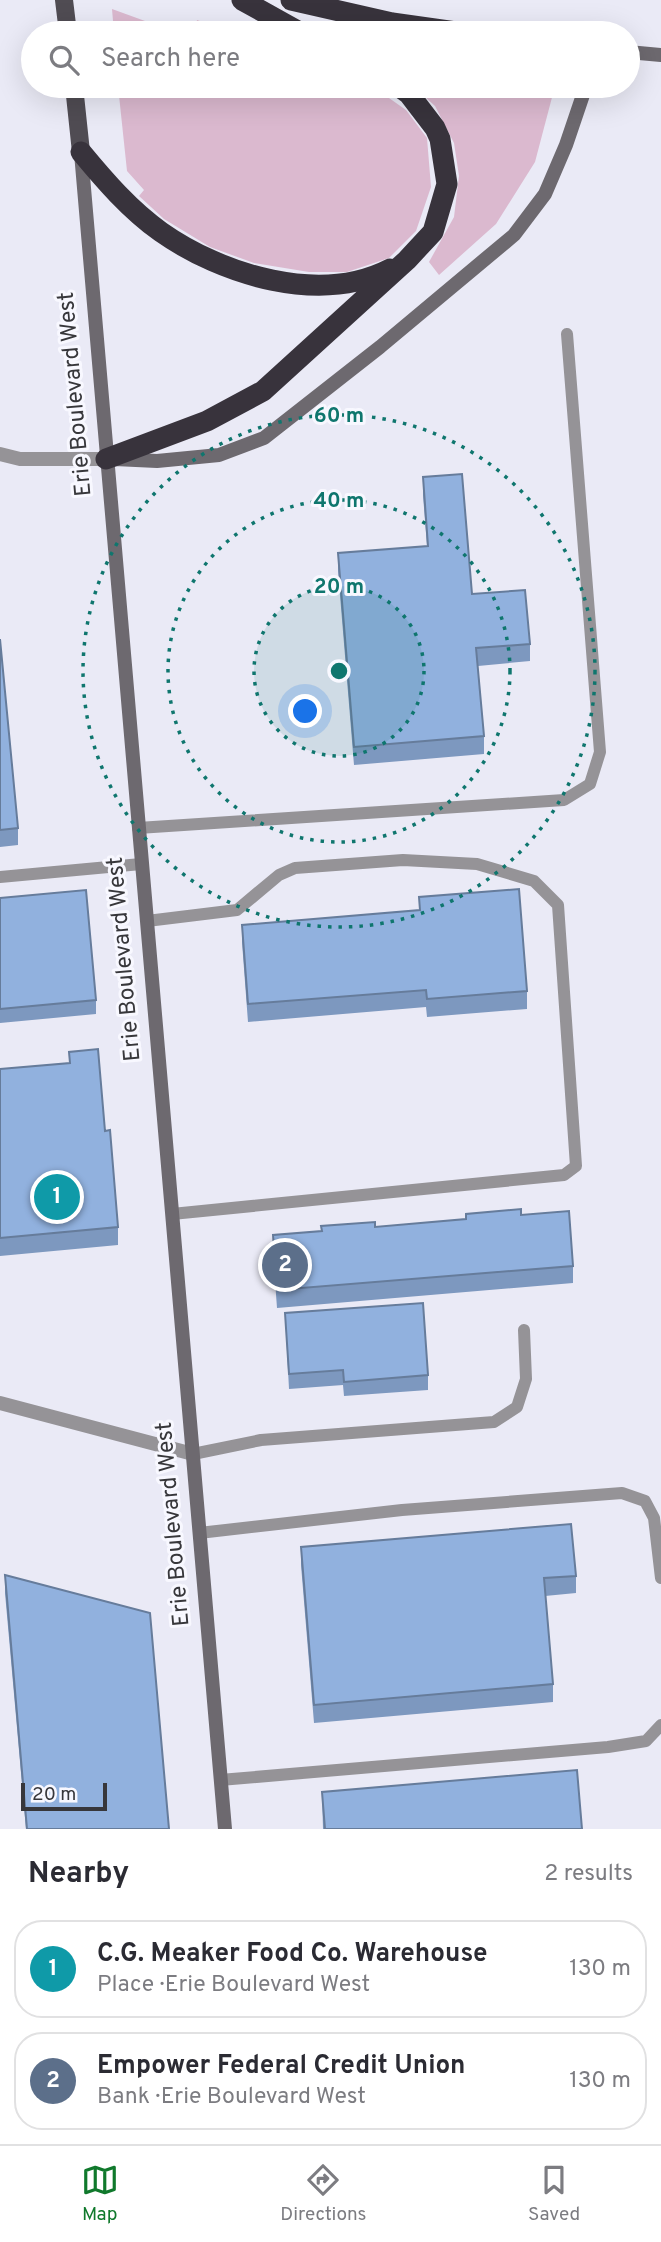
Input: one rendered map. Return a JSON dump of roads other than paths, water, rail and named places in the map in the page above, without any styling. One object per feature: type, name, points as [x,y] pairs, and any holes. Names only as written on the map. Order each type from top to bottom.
[{"type":"highway","points":[[242,0],[280,21]]},
{"type":"highway","points":[[291,0],[386,21]]},
{"type":"highway","points":[[106,459],[207,421],[263,391],[407,260],[433,232],[447,184],[440,139],[412,98]]},
{"type":"highway","points":[[81,152],[117,195],[161,232],[222,265],[278,281],[330,286],[372,278],[407,260]]},
{"type":"main road","points":[[64,0],[67,21]]},
{"type":"main road","points":[[640,53],[661,55]]},
{"type":"main road","name":"Erie Boulevard West","points":[[75,98],[225,1829]]},
{"type":"main road","points":[[106,459],[157,461],[219,455],[264,438],[514,235],[545,194],[582,98]]},
{"type":"street","points":[[0,454],[20,459],[106,459]]},
{"type":"street","points":[[0,1403],[192,1454]]},
{"type":"lane","points":[[138,828],[564,800],[590,784],[600,752],[567,334]]},
{"type":"lane","points":[[146,921],[237,910],[279,875],[295,868],[403,860],[477,864],[534,881],[558,905],[576,1166],[564,1175],[172,1214]]},
{"type":"lane","points":[[0,877],[141,864]]},
{"type":"lane","points":[[192,1454],[261,1440],[494,1422],[517,1407],[526,1379],[524,1330]]},
{"type":"lane","points":[[199,1533],[402,1510],[622,1493],[645,1500],[654,1518],[661,1578]]},
{"type":"lane","points":[[220,1780],[608,1746],[646,1741],[661,1725]]},
{"type":"place","name":"C.G. Meaker Food Co. Warehouse","points":[[57,1197]]},
{"type":"place","name":"Empower Federal Credit Union","points":[[285,1265]]}]
